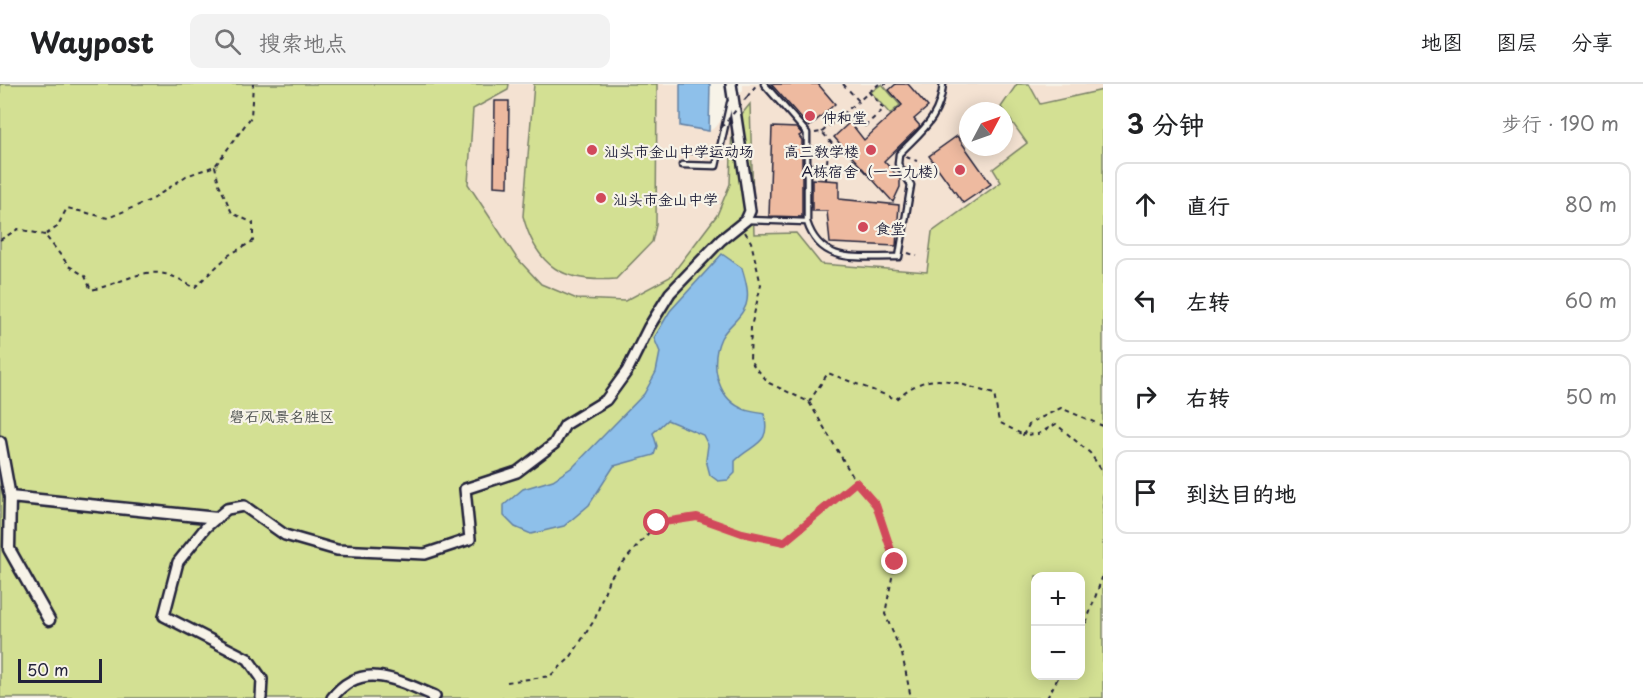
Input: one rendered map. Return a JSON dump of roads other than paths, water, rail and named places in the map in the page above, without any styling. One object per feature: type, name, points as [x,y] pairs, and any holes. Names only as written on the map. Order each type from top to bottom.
[{"type":"street","points":[[261,698],[262,679],[248,659],[164,616],[178,562],[227,509],[244,506],[285,535],[337,550],[425,554],[470,539],[465,489],[517,472],[554,444],[565,425],[606,400],[627,371],[649,327],[670,293],[721,240],[743,222],[750,211],[732,88]]},
{"type":"street","points":[[0,442],[10,498],[9,549],[49,620]]},
{"type":"street","points":[[10,498],[217,518]]},
{"type":"street","points":[[332,698],[340,688],[374,674],[435,696],[433,698]]},
{"type":"lane","points":[[764,84],[807,134],[807,222],[812,238],[830,254],[898,256],[911,185],[898,164],[899,154],[933,118],[941,105],[943,84]]},
{"type":"lane","points":[[682,165],[716,166],[728,121],[732,88]]},
{"type":"lane","points":[[743,222],[807,222]]},
{"type":"water","points":[[680,84],[710,84],[709,131],[680,126]]},
{"type":"water","points":[[722,254],[742,268],[747,296],[744,310],[721,338],[716,357],[718,378],[721,387],[733,403],[746,410],[764,414],[766,424],[763,438],[735,461],[735,473],[728,480],[718,481],[710,475],[706,460],[708,445],[703,435],[667,420],[653,433],[657,446],[654,455],[614,466],[589,505],[564,526],[531,534],[515,527],[504,516],[504,505],[523,489],[553,480],[574,466],[644,394],[656,372],[660,352],[654,338],[670,311]]},
{"type":"place","name":"仲和堂","points":[[810,116]]},
{"type":"place","name":"汕头市金山中学运动场","points":[[592,150]]},
{"type":"place","name":"高三教学楼","points":[[871,150]]},
{"type":"place","name":"A栋宿舍（一二九楼）","points":[[960,170]]},
{"type":"place","name":"汕头市金山中学","points":[[601,198]]},
{"type":"place","name":"食堂","points":[[863,227]]},
{"type":"park label","name":"礐石风景名胜区","points":[[282,415]]}]
